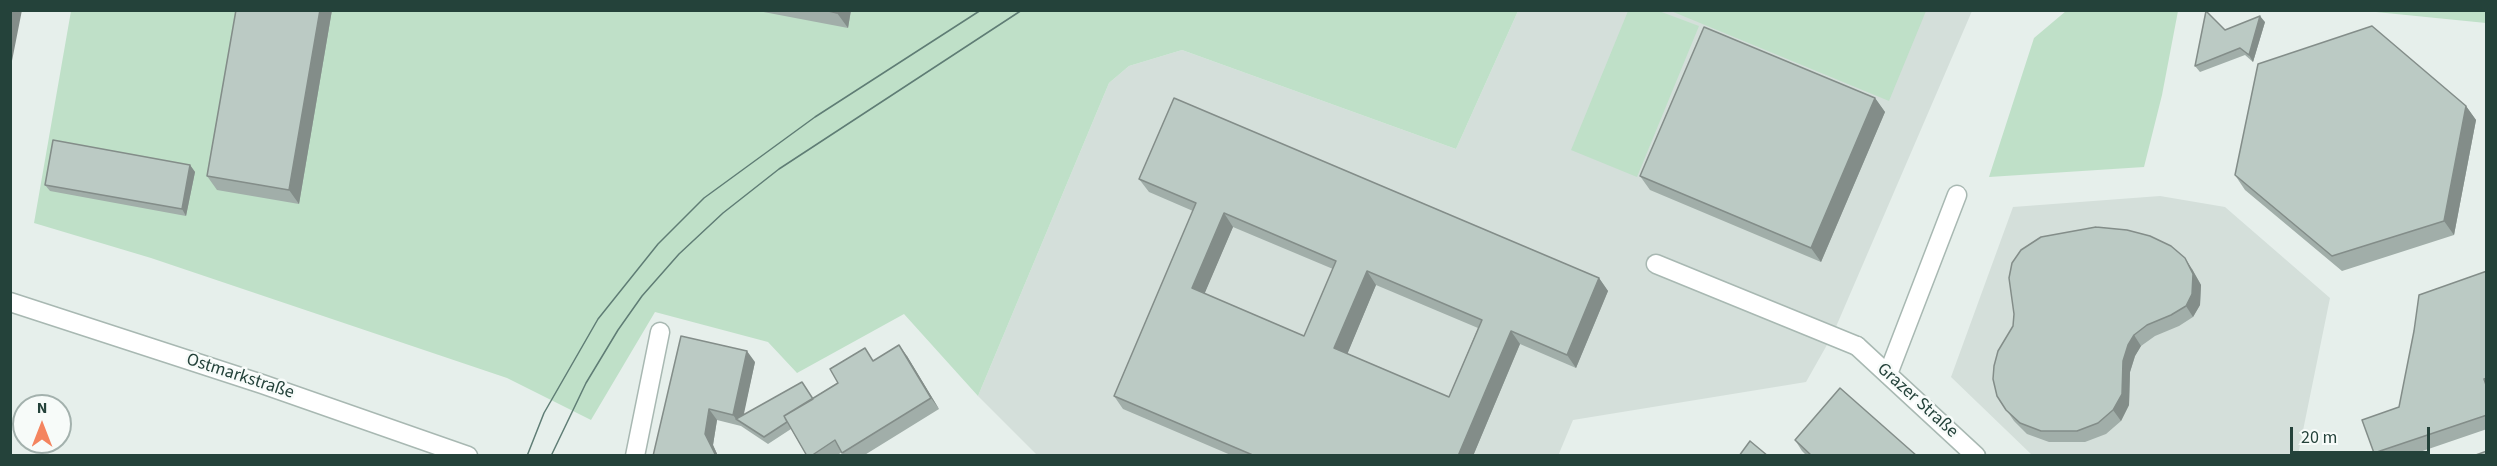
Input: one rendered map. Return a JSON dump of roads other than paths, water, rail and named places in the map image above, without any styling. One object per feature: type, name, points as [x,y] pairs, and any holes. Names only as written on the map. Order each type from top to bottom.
[{"type":"street","points":[[1888,374],[1957,195]]},
{"type":"street","name":"Grazer Straße","points":[[1656,264],[1857,346],[1977,456]]},
{"type":"street","name":"Ostmarkstraße","points":[[10,302],[262,384],[468,456]]},
{"type":"street","points":[[635,456],[660,332]]},
{"type":"tram line","points":[[527,456],[544,413],[598,319],[658,244],[704,198],[815,117],[981,10]]},
{"type":"tram line","points":[[551,456],[586,383],[618,330],[642,296],[679,254],[723,213],[779,169],[1022,10]]}]
